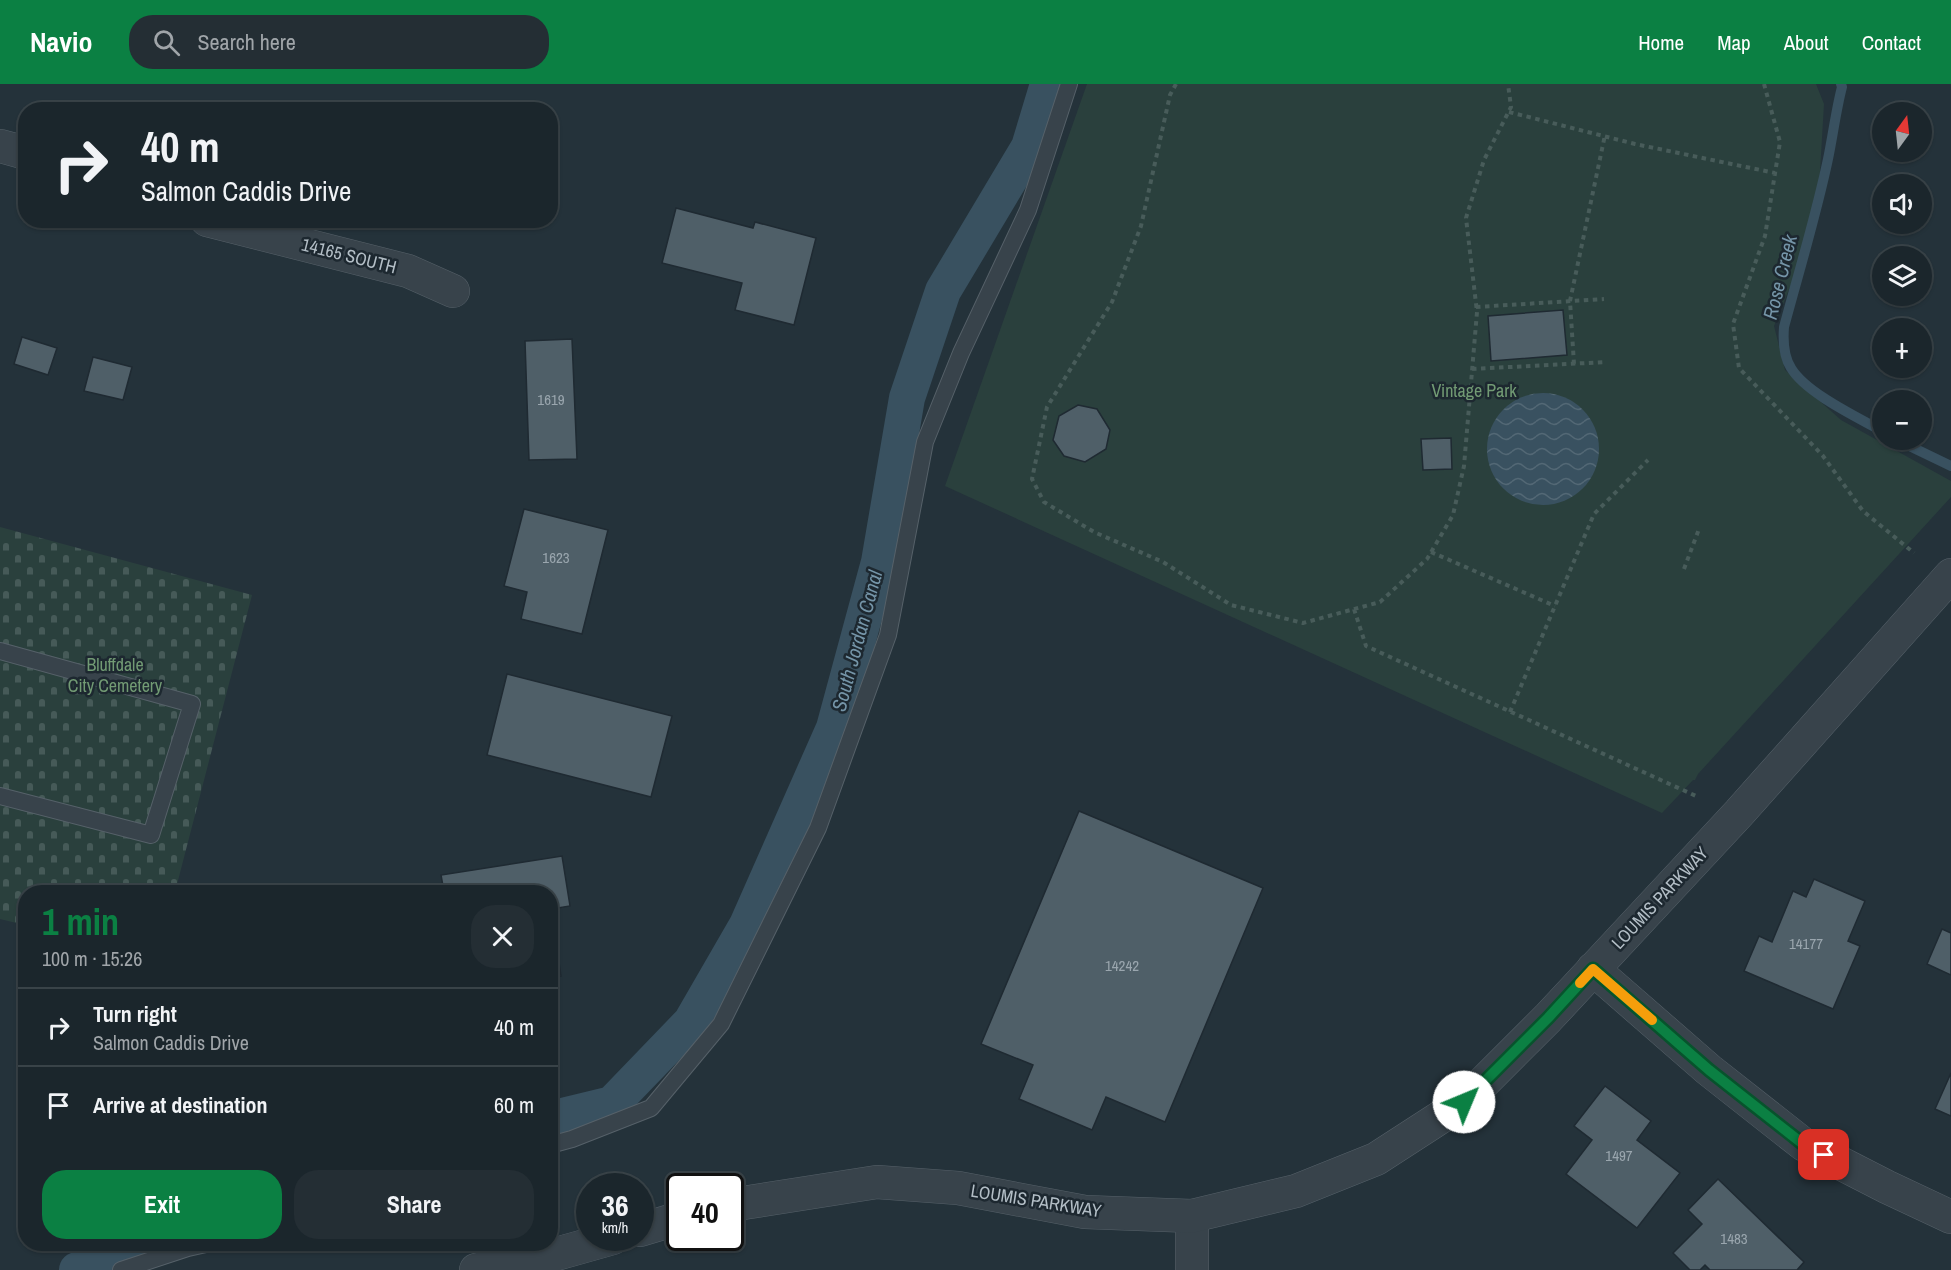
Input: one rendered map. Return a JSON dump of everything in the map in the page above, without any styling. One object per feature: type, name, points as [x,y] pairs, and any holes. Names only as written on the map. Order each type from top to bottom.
[{"type":"street","points":[[0,146],[18,151]]},
{"type":"street","name":"14165 SOUTH","points":[[239,228],[408,271],[453,291]]},
{"type":"street","name":"LOUMIS PARKWAY","points":[[744,1203],[877,1182],[958,1188],[1085,1212],[1192,1216],[1296,1191],[1376,1159],[1464,1102],[1548,1018],[1739,813],[1951,574]]},
{"type":"street","points":[[1593,969],[1709,1070],[1803,1144],[1951,1217]]},
{"type":"street","points":[[1192,1216],[1192,1270]]},
{"type":"street","points":[[476,1270],[576,1248]]},
{"type":"lane","points":[[558,1143],[572,1140],[651,1108],[721,1024],[813,838],[888,635],[926,442],[961,353],[1028,210],[1070,84]]},
{"type":"lane","points":[[0,651],[192,704],[151,836],[0,796]]},
{"type":"lane","points":[[121,1270],[183,1251]]},
{"type":"path","points":[[1176,84],[1170,95],[1141,226],[1112,302],[1047,407],[1032,479],[1044,502],[1094,532],[1163,562],[1231,605],[1303,623],[1380,602],[1427,559],[1453,515],[1464,466],[1476,307],[1466,218],[1484,160],[1511,107],[1508,84]]},
{"type":"path","points":[[1764,84],[1780,142],[1765,236],[1733,324],[1739,368],[1823,456],[1863,511],[1914,553]]},
{"type":"path","points":[[1509,111],[1635,144],[1775,173]]},
{"type":"path","points":[[1574,364],[1570,301],[1605,135]]},
{"type":"path","points":[[1476,307],[1604,299]]},
{"type":"path","points":[[1472,369],[1606,362]]},
{"type":"path","points":[[1510,712],[1594,514],[1648,460]]},
{"type":"path","points":[[1684,569],[1699,529]]},
{"type":"path","points":[[1431,552],[1555,606]]},
{"type":"path","points":[[1354,609],[1366,646],[1696,796]]},
{"type":"green space","name":"Vintage Park","points":[[1087,84],[1816,84],[1824,104],[1817,222],[1774,326],[1785,370],[1841,420],[1872,437],[1872,450],[1895,450],[1951,481],[1951,497],[1698,774],[1695,780],[1662,813],[945,486]]},
{"type":"green space","name":"Bluffdale City Cemetery","points":[[0,527],[252,595],[177,885],[18,885],[18,923],[0,919]]},
{"type":"water","points":[[1543,393],[1564,397],[1582,410],[1595,428],[1599,449],[1595,470],[1582,488],[1564,501],[1543,505],[1522,501],[1504,488],[1491,470],[1487,449],[1491,428],[1504,410],[1522,397]]},
{"type":"building","points":[[676,208],[753,228],[755,222],[816,238],[794,325],[735,310],[742,283],[662,263]]},
{"type":"building","points":[[1563,310],[1567,355],[1491,361],[1488,316]]},
{"type":"building","points":[[22,337],[57,348],[48,375],[14,364]]},
{"type":"building","points":[[572,339],[577,459],[529,460],[525,341]]},
{"type":"building","points":[[93,357],[132,367],[123,400],[84,391]]},
{"type":"building","points":[[1078,405],[1097,409],[1110,430],[1106,449],[1085,462],[1064,456],[1053,440],[1059,416]]},
{"type":"building","points":[[1451,438],[1452,469],[1423,470],[1421,439]]},
{"type":"building","points":[[524,509],[608,530],[582,634],[521,619],[527,592],[504,586]]},
{"type":"building","points":[[507,674],[672,716],[651,797],[487,755]]},
{"type":"building","points":[[1079,811],[1263,888],[1165,1122],[1106,1097],[1092,1130],[1019,1099],[1033,1065],[981,1044]]},
{"type":"building","points":[[562,856],[570,906],[558,908],[558,885],[443,885],[441,875]]},
{"type":"building","points":[[1814,879],[1865,901],[1848,941],[1860,946],[1833,1009],[1744,971],[1759,936],[1772,942],[1793,891],[1806,897]]},
{"type":"building","points":[[1942,929],[1951,933],[1951,975],[1927,964]]},
{"type":"building","points":[[558,956],[561,976],[558,976]]},
{"type":"building","points":[[1951,1073],[1951,1116],[1935,1109]]},
{"type":"building","points":[[1605,1086],[1651,1121],[1637,1140],[1680,1173],[1637,1228],[1566,1174],[1592,1140],[1574,1126]]},
{"type":"building","points":[[1718,1179],[1804,1262],[1797,1270],[1710,1270],[1705,1265],[1700,1270],[1690,1270],[1673,1253],[1702,1224],[1688,1210]]},
{"type":"waterway","name":"South Jordan Canal","points":[[558,1117],[612,1104],[691,1022],[747,925],[834,728],[879,562],[907,398],[943,291],[1029,147],[1048,84]]},
{"type":"waterway","name":"Rose Creek","points":[[1841,84],[1823,180],[1784,327],[1784,348],[1791,368],[1808,386],[1833,404],[1872,425]]},
{"type":"waterway","name":"Rose Creek","points":[[1918,450],[1951,466]]},
{"type":"waterway","name":"South Jordan Canal","points":[[77,1270],[125,1251]]},
{"type":"slow traffic","points":[[1580,983],[1593,969],[1652,1020]]},
{"type":"route","points":[[1464,1102],[1548,1018],[1593,969],[1709,1070],[1803,1144],[1824,1155]]}]
